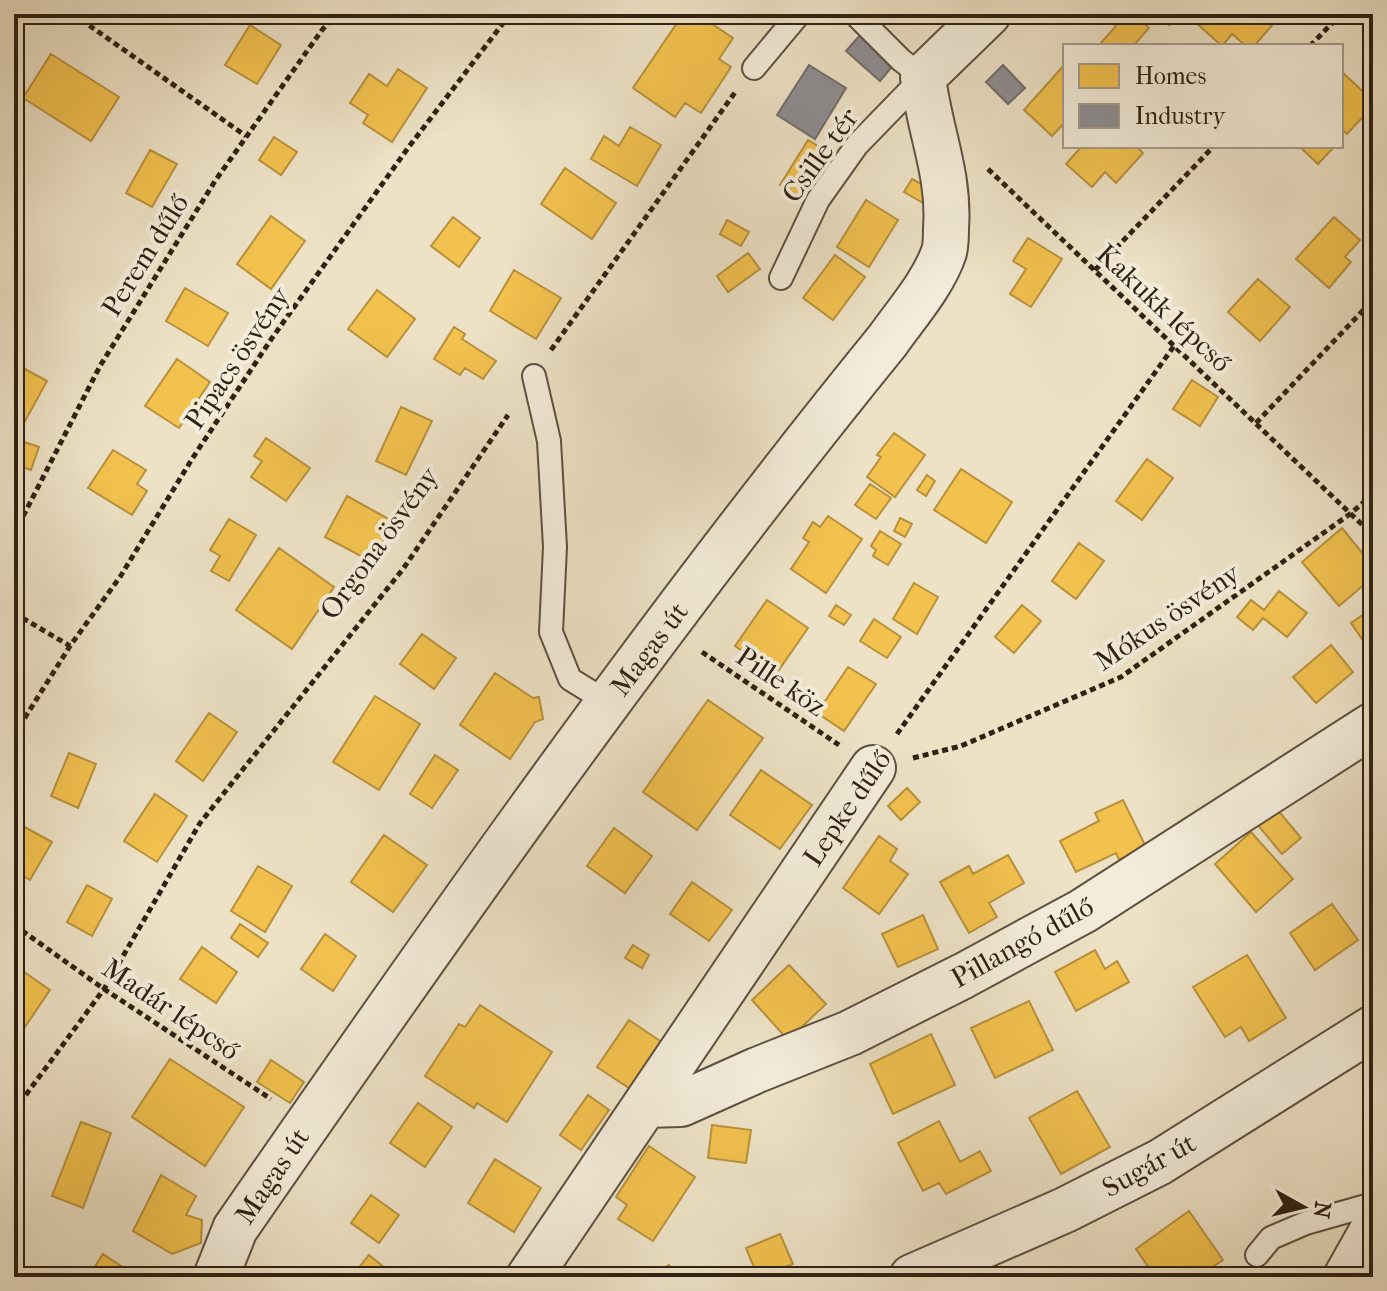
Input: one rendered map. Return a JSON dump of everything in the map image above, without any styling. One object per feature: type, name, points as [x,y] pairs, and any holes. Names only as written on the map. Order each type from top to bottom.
[{"type":"street","points":[[923,77],[988,14]]},
{"type":"street","name":"Magas út","points":[[216,1277],[235,1229],[308,1123],[609,703],[888,340],[927,284],[944,250],[947,210],[943,166],[927,112],[923,77]]},
{"type":"street","name":"Pillangó dűlő","points":[[646,1105],[681,1104],[850,1033],[963,976],[1083,911],[1373,725]]},
{"type":"street","name":"Lepke dűlő","points":[[529,1277],[873,768]]},
{"type":"street","name":"Sugár út","points":[[912,1277],[1065,1210],[1160,1162],[1373,1028]]},
{"type":"street","points":[[1346,1277],[1373,1229]]},
{"type":"lane","points":[[754,68],[799,14]]},
{"type":"lane","points":[[855,14],[901,60],[923,77]]},
{"type":"lane","name":"Csille tér","points":[[781,278],[818,200],[857,145],[923,77]]},
{"type":"lane","points":[[534,376],[549,441],[555,547],[551,632],[570,679],[609,703]]},
{"type":"lane","points":[[1257,1255],[1271,1238],[1306,1223],[1373,1204]]},
{"type":"path","points":[[73,14],[246,136]]},
{"type":"path","name":"Perem dűlő","points":[[14,534],[100,366],[215,181],[322,30],[337,14]]},
{"type":"path","name":"Pipacs ösvény","points":[[14,735],[272,338],[408,148],[510,14]]},
{"type":"path","points":[[1312,44],[1341,14]]},
{"type":"path","name":"Orgona ösvény","points":[[14,1111],[104,989],[200,823],[403,569],[534,376],[720,111],[754,68]]},
{"type":"path","points":[[1095,270],[1212,148]]},
{"type":"path","name":"Kakukk lépcső","points":[[983,165],[1373,535]]},
{"type":"path","points":[[1256,423],[1373,300]]},
{"type":"path","name":"Lepke dűlő","points":[[873,768],[1174,346]]},
{"type":"path","name":"Mókus ösvény","points":[[873,768],[961,746],[1121,677],[1350,514],[1373,494]]},
{"type":"path","points":[[14,613],[70,646]]},
{"type":"path","name":"Pille köz","points":[[666,627],[873,768]]},
{"type":"path","name":"Madár lépcső","points":[[14,925],[104,989],[308,1123]]},
{"type":"building: Homes","points":[[683,14],[697,14],[733,38],[719,59],[731,67],[701,113],[685,103],[675,117],[633,88]]},
{"type":"building: Homes","points":[[1111,14],[1134,14],[1149,28],[1135,44],[1100,44],[1116,26],[1107,18]]},
{"type":"building: Homes","points":[[1158,14],[1180,14],[1169,25]]},
{"type":"building: Homes","points":[[1186,14],[1267,14],[1275,22],[1256,44],[1244,44],[1232,34],[1224,44],[1220,44]]},
{"type":"building: Homes","points":[[1299,14],[1319,14],[1310,24]]},
{"type":"building: Homes","points":[[250,25],[281,45],[257,84],[225,65]]},
{"type":"building: Homes","points":[[51,54],[119,97],[91,141],[23,98]]},
{"type":"building: Homes","points":[[1063,66],[1063,124],[1052,136],[1024,110]]},
{"type":"building: Homes","points":[[398,69],[427,88],[392,142],[363,123],[368,115],[350,103],[369,74],[387,86]]},
{"type":"building: Homes","points":[[1343,73],[1373,101],[1373,106],[1347,134],[1343,131]]},
{"type":"building: Homes","points":[[630,127],[661,145],[637,186],[591,159],[604,136],[619,146]]},
{"type":"building: Homes","points":[[274,137],[297,152],[281,175],[259,160]]},
{"type":"building: Homes","points":[[808,140],[830,153],[803,199],[780,185]]},
{"type":"building: Homes","points":[[1080,148],[1138,148],[1143,153],[1116,183],[1105,172],[1092,187],[1066,164]]},
{"type":"building: Homes","points":[[1301,148],[1333,148],[1318,164]]},
{"type":"building: Homes","points":[[150,150],[177,164],[152,207],[126,193]]},
{"type":"building: Homes","points":[[565,168],[616,203],[592,239],[541,204]]},
{"type":"building: Homes","points":[[912,179],[936,192],[928,206],[904,192]]},
{"type":"building: Homes","points":[[866,200],[898,220],[869,267],[837,247]]},
{"type":"building: Homes","points":[[271,216],[305,241],[271,289],[237,264]]},
{"type":"building: Homes","points":[[453,217],[480,238],[459,267],[431,246]]},
{"type":"building: Homes","points":[[1334,217],[1360,240],[1345,257],[1351,262],[1329,288],[1296,259]]},
{"type":"building: Homes","points":[[727,220],[749,232],[741,246],[720,234]]},
{"type":"building: Homes","points":[[1028,238],[1062,259],[1031,307],[1010,294],[1026,269],[1013,261]]},
{"type":"building: Homes","points":[[748,253],[760,269],[728,292],[717,276]]},
{"type":"building: Homes","points":[[835,255],[865,277],[833,320],[803,298]]},
{"type":"building: Homes","points":[[514,270],[561,298],[536,339],[490,311]]},
{"type":"building: Homes","points":[[1258,279],[1290,307],[1260,341],[1228,312]]},
{"type":"building: Homes","points":[[185,288],[228,313],[208,346],[166,321]]},
{"type":"building: Homes","points":[[377,290],[415,319],[387,357],[348,329]]},
{"type":"building: Homes","points":[[454,327],[465,334],[462,339],[496,361],[483,379],[465,368],[460,375],[434,359]]},
{"type":"building: Homes","points":[[177,359],[210,382],[179,428],[145,406]]},
{"type":"building: Homes","points":[[14,363],[47,381],[24,423],[14,418]]},
{"type":"building: Homes","points":[[1192,380],[1218,397],[1200,426],[1173,409]]},
{"type":"building: Homes","points":[[401,407],[432,421],[406,475],[376,461]]},
{"type":"building: Homes","points":[[894,433],[925,455],[895,497],[867,477],[881,457],[877,455]]},
{"type":"building: Homes","points":[[266,438],[310,468],[286,501],[251,477],[262,461],[254,456]]},
{"type":"building: Homes","points":[[15,439],[39,447],[31,470],[14,464]]},
{"type":"building: Homes","points":[[113,450],[146,470],[137,484],[147,491],[132,515],[88,488]]},
{"type":"building: Homes","points":[[1147,459],[1173,478],[1142,520],[1116,501]]},
{"type":"building: Homes","points":[[961,469],[1012,502],[986,543],[934,510]]},
{"type":"building: Homes","points":[[927,475],[935,481],[926,496],[917,490]]},
{"type":"building: Homes","points":[[870,484],[891,498],[876,519],[855,505]]},
{"type":"building: Homes","points":[[347,496],[394,522],[372,562],[325,537]]},
{"type":"building: Homes","points":[[828,516],[862,539],[826,593],[791,569],[809,542],[803,538],[813,522],[820,527]]},
{"type":"building: Homes","points":[[900,518],[912,524],[905,537],[894,531]]},
{"type":"building: Homes","points":[[229,519],[256,535],[229,581],[211,571],[220,556],[210,550]]},
{"type":"building: Homes","points":[[1342,528],[1373,566],[1373,577],[1339,606],[1302,562]]},
{"type":"building: Homes","points":[[880,531],[901,544],[888,565],[873,556],[876,550],[871,546]]},
{"type":"building: Homes","points":[[1079,543],[1104,561],[1076,599],[1052,581]]},
{"type":"building: Homes","points":[[279,548],[334,587],[292,649],[236,610]]},
{"type":"building: Homes","points":[[914,583],[938,597],[917,634],[893,619]]},
{"type":"building: Homes","points":[[1279,591],[1307,613],[1287,637],[1263,618],[1253,630],[1237,617],[1251,600],[1264,610]]},
{"type":"building: Homes","points":[[767,600],[808,628],[776,674],[735,646]]},
{"type":"building: Homes","points":[[836,605],[851,615],[844,625],[829,616]]},
{"type":"building: Homes","points":[[1022,605],[1041,621],[1014,653],[995,637]]},
{"type":"building: Homes","points":[[1373,608],[1373,655],[1351,623]]},
{"type":"building: Homes","points":[[874,619],[901,637],[887,658],[860,641]]},
{"type":"building: Homes","points":[[422,634],[456,658],[434,689],[400,664]]},
{"type":"building: Homes","points":[[1331,645],[1353,672],[1316,703],[1293,677]]},
{"type":"building: Homes","points":[[848,667],[876,684],[844,731],[817,713]]},
{"type":"building: Homes","points":[[495,673],[533,698],[539,697],[543,719],[535,722],[510,759],[460,725]]},
{"type":"building: Homes","points":[[375,696],[420,724],[379,790],[333,762]]},
{"type":"building: Homes","points":[[708,700],[763,738],[697,830],[643,792]]},
{"type":"building: Homes","points":[[209,713],[237,732],[203,781],[176,761]]},
{"type":"building: Homes","points":[[69,753],[96,764],[78,808],[51,796]]},
{"type":"building: Homes","points":[[435,755],[458,770],[432,808],[410,794]]},
{"type":"building: Homes","points":[[761,770],[812,805],[780,849],[730,815]]},
{"type":"building: Homes","points":[[907,788],[920,802],[901,820],[888,806]]},
{"type":"building: Homes","points":[[155,794],[187,816],[157,862],[124,841]]},
{"type":"building: Homes","points":[[1123,800],[1146,847],[1119,860],[1116,853],[1076,872],[1060,841],[1099,821],[1095,813]]},
{"type":"building: Homes","points":[[1276,808],[1301,838],[1282,854],[1257,824]]},
{"type":"building: Homes","points":[[19,824],[52,842],[30,880],[16,872],[14,875],[14,833]]},
{"type":"building: Homes","points":[[614,828],[652,856],[625,893],[587,866]]},
{"type":"building: Homes","points":[[1251,832],[1293,879],[1256,912],[1215,864]]},
{"type":"building: Homes","points":[[384,835],[427,865],[393,912],[351,882]]},
{"type":"building: Homes","points":[[879,836],[897,849],[890,861],[908,874],[879,914],[843,888]]},
{"type":"building: Homes","points":[[1008,855],[1024,883],[989,903],[997,917],[969,933],[940,882],[969,866],[973,874]]},
{"type":"building: Homes","points":[[258,866],[292,886],[265,932],[231,911]]},
{"type":"building: Homes","points":[[692,882],[732,910],[709,941],[670,914]]},
{"type":"building: Homes","points":[[87,885],[112,899],[92,936],[67,922]]},
{"type":"building: Homes","points":[[1332,904],[1358,940],[1315,970],[1290,933]]},
{"type":"building: Homes","points":[[923,915],[938,949],[898,967],[882,934]]},
{"type":"building: Homes","points":[[240,924],[268,943],[258,957],[231,938]]},
{"type":"building: Homes","points":[[325,934],[356,956],[333,991],[301,969]]},
{"type":"building: Homes","points":[[633,945],[649,955],[642,968],[625,958]]},
{"type":"building: Homes","points":[[202,947],[237,972],[216,1003],[180,979]]},
{"type":"building: Homes","points":[[1095,950],[1105,969],[1117,961],[1129,982],[1076,1011],[1055,972]]},
{"type":"building: Homes","points":[[1247,955],[1286,1018],[1249,1041],[1241,1027],[1225,1037],[1193,987]]},
{"type":"building: Homes","points":[[14,965],[50,990],[14,1043]]},
{"type":"building: Homes","points":[[789,965],[826,1004],[788,1040],[752,1000]]},
{"type":"building: Homes","points":[[1029,1001],[1053,1050],[995,1078],[971,1028]]},
{"type":"building: Homes","points":[[480,1005],[552,1052],[507,1122],[477,1103],[474,1108],[425,1076],[459,1024],[465,1027]]},
{"type":"building: Homes","points":[[629,1020],[666,1045],[635,1092],[597,1067]]},
{"type":"building: Homes","points":[[931,1034],[955,1085],[893,1114],[870,1064]]},
{"type":"building: Homes","points":[[170,1059],[244,1107],[205,1166],[132,1117]]},
{"type":"building: Homes","points":[[271,1060],[304,1082],[290,1103],[257,1082]]},
{"type":"building: Homes","points":[[1077,1091],[1110,1147],[1061,1174],[1029,1118]]},
{"type":"building: Homes","points":[[588,1095],[609,1110],[581,1150],[560,1135]]},
{"type":"building: Homes","points":[[418,1103],[452,1127],[425,1167],[390,1143]]},
{"type":"building: Homes","points":[[939,1121],[960,1162],[980,1151],[991,1171],[946,1194],[939,1183],[923,1191],[898,1143]]},
{"type":"building: Homes","points":[[81,1122],[111,1133],[83,1208],[52,1196]]},
{"type":"building: Homes","points":[[712,1125],[751,1130],[746,1163],[708,1158]]},
{"type":"building: Homes","points":[[649,1146],[695,1177],[653,1241],[618,1219],[627,1205],[616,1197]]},
{"type":"building: Homes","points":[[495,1159],[541,1188],[514,1232],[468,1203]]},
{"type":"building: Homes","points":[[161,1175],[196,1196],[186,1215],[202,1220],[201,1243],[172,1254],[133,1231]]},
{"type":"building: Homes","points":[[371,1195],[399,1215],[379,1243],[351,1223]]},
{"type":"building: Homes","points":[[1189,1211],[1223,1260],[1198,1277],[1155,1277],[1136,1249]]},
{"type":"building: Homes","points":[[780,1234],[793,1264],[758,1277],[746,1248]]},
{"type":"building: Homes","points":[[103,1254],[133,1274],[132,1277],[88,1277]]},
{"type":"building: Homes","points":[[369,1255],[385,1268],[377,1277],[367,1277],[358,1269]]},
{"type":"building: Homes","points":[[669,1265],[675,1277],[646,1277]]},
{"type":"building: Industry","points":[[861,34],[895,63],[880,81],[846,51]]},
{"type":"building: Industry","points":[[809,65],[846,88],[815,139],[777,115]]},
{"type":"building: Industry","points":[[1003,65],[1025,88],[1008,104],[986,82]]}]
